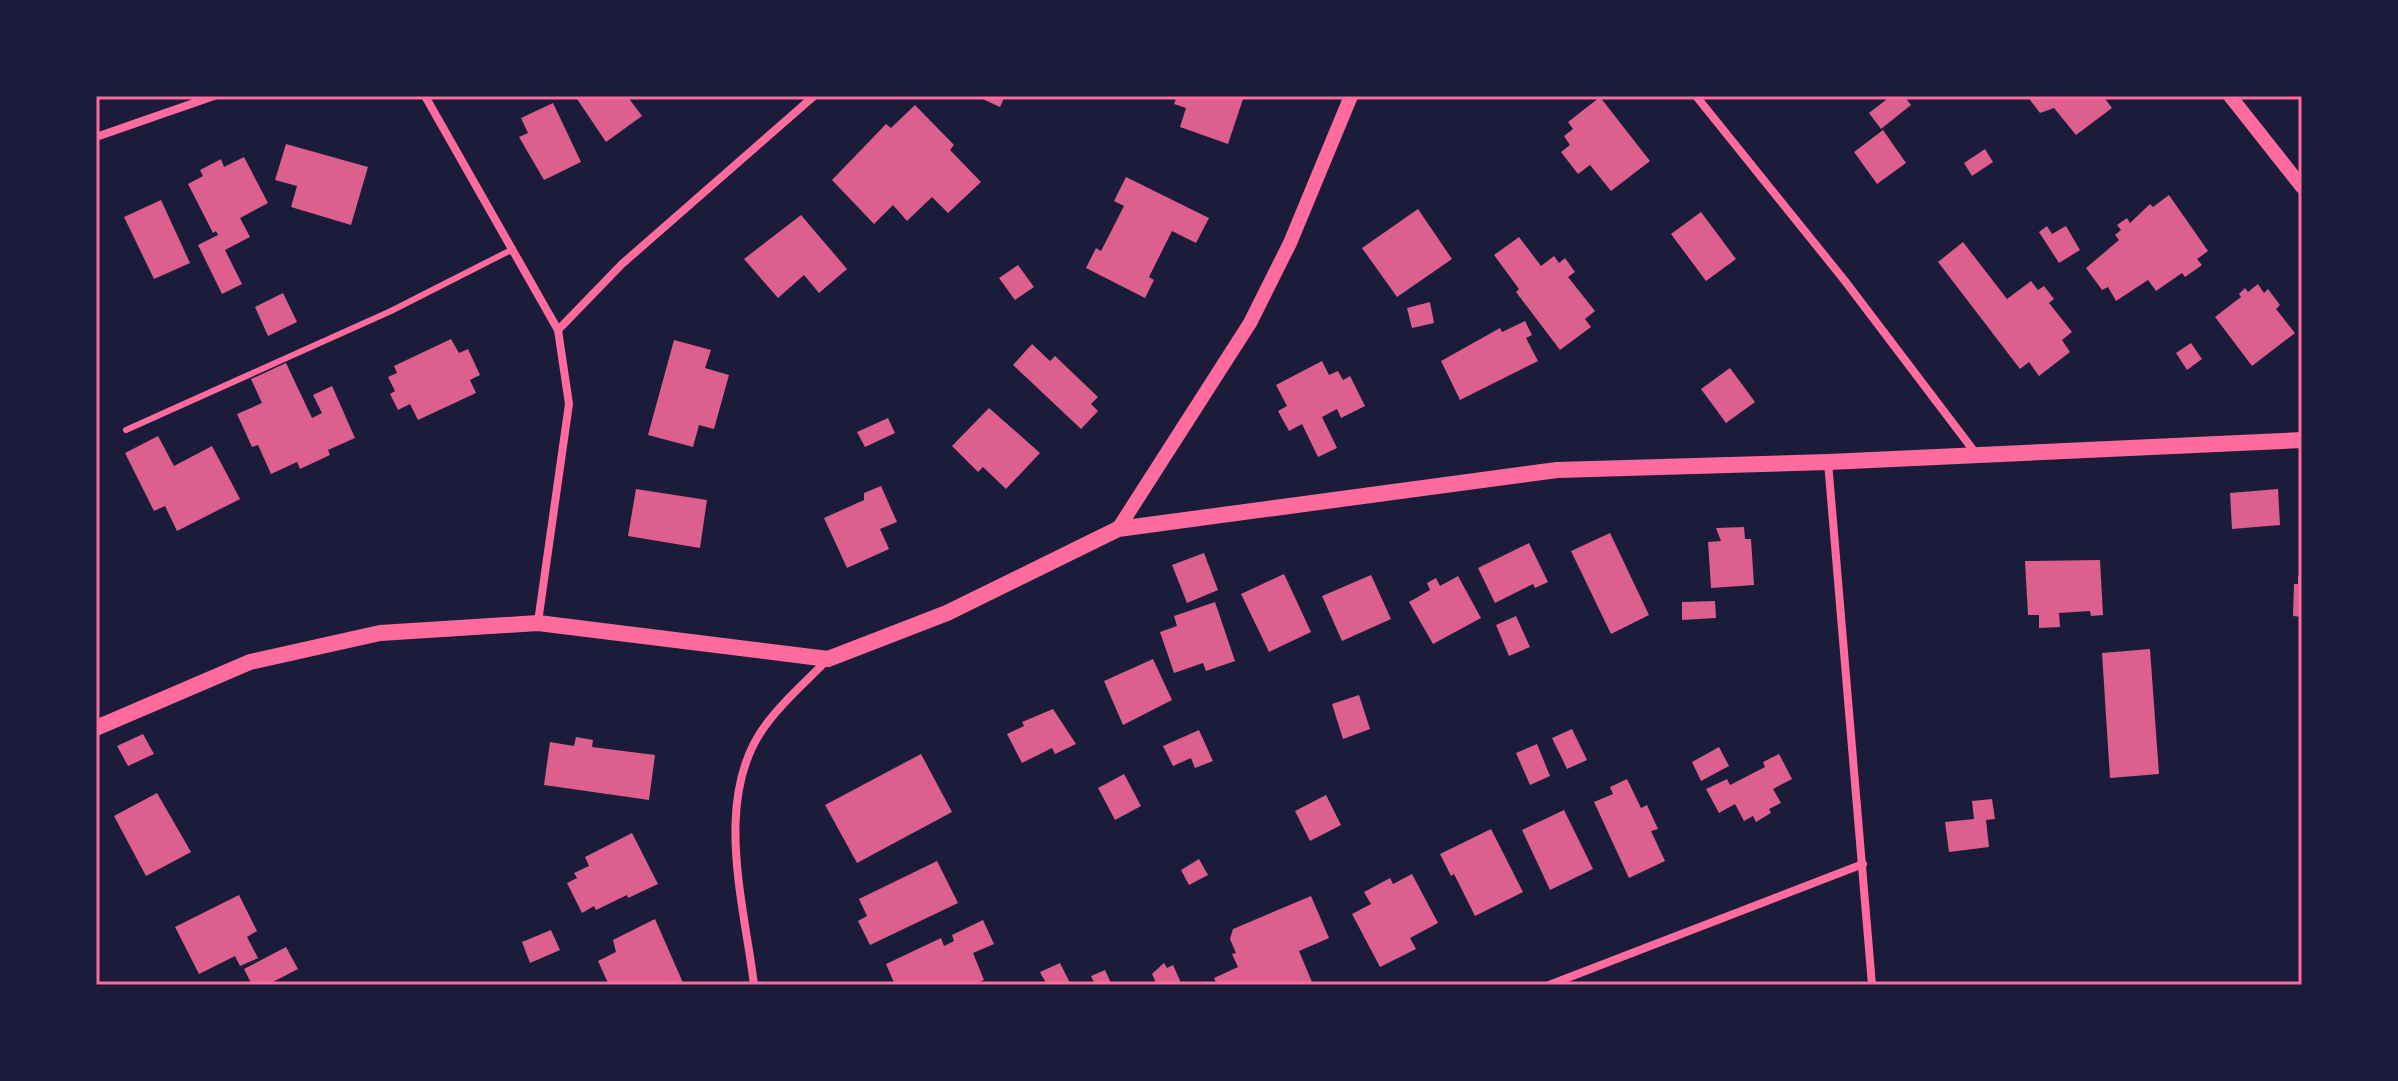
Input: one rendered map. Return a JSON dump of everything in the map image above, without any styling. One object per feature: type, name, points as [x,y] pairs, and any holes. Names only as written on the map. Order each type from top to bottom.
[{"type":"main road","points":[[96,728],[250,662],[380,633],[538,623],[828,659],[947,613],[1118,529],[1557,470],[1977,456],[2302,440]]},
{"type":"street","points":[[96,137],[214,96]]},
{"type":"street","points":[[425,96],[558,330],[569,404],[538,623]]},
{"type":"street","points":[[558,330],[622,264],[814,96]]},
{"type":"street","points":[[1118,529],[1250,323],[1290,243],[1351,96]]},
{"type":"street","points":[[1696,96],[1845,281],[1977,456]]},
{"type":"street","points":[[2230,96],[2302,187]]},
{"type":"street","points":[[1828,462],[1872,985]]},
{"type":"street","points":[[754,985],[734,828],[740,777],[766,723],[828,659]]},
{"type":"street","points":[[1549,985],[1863,864]]},
{"type":"lane","points":[[126,430],[391,311],[513,249]]},
{"type":"building","points":[[575,96],[627,96],[642,116],[606,142]]},
{"type":"building","points":[[976,96],[1005,96],[1000,107]]},
{"type":"building","points":[[1177,96],[1244,96],[1228,144],[1180,127],[1186,108],[1174,104]]},
{"type":"building","points":[[1891,96],[1904,96],[1911,105],[1881,129],[1869,113]]},
{"type":"building","points":[[2027,96],[2103,96],[2112,108],[2076,135],[2054,108],[2040,113]]},
{"type":"building","points":[[1600,97],[1650,161],[1611,191],[1590,165],[1578,174],[1561,152],[1570,145],[1564,136],[1573,129],[1568,122]]},
{"type":"building","points":[[553,103],[581,162],[544,180],[519,137],[528,133],[521,118]]},
{"type":"building","points":[[915,105],[954,145],[950,150],[981,182],[948,213],[932,197],[907,221],[893,205],[874,224],[832,180],[886,124],[891,128]]},
{"type":"building","points":[[1883,130],[1906,163],[1877,184],[1854,152]]},
{"type":"building","points":[[286,144],[368,167],[351,225],[291,207],[297,186],[275,180]]},
{"type":"building","points":[[1985,149],[1993,162],[1972,176],[1964,163]]},
{"type":"building","points":[[244,157],[268,203],[240,218],[250,237],[225,250],[242,284],[222,294],[198,245],[218,235],[216,231],[213,233],[188,184],[203,176],[200,170],[221,159],[224,167]]},
{"type":"building","points":[[1126,177],[1209,218],[1196,243],[1172,231],[1149,277],[1154,280],[1145,298],[1086,268],[1096,248],[1101,251],[1124,206],[1114,201]]},
{"type":"building","points":[[2169,195],[2208,251],[2197,259],[2202,265],[2185,277],[2182,273],[2156,291],[2148,280],[2116,301],[2108,287],[2102,290],[2086,268],[2119,240],[2115,235],[2121,230],[2117,225],[2127,218],[2130,223],[2150,204],[2153,207]]},
{"type":"building","points":[[161,200],[190,263],[154,279],[124,217]]},
{"type":"building","points":[[1418,209],[1452,259],[1397,297],[1362,248]]},
{"type":"building","points":[[1701,212],[1736,259],[1706,281],[1671,234]]},
{"type":"building","points":[[801,215],[847,269],[819,293],[804,275],[778,298],[744,259]]},
{"type":"building","points":[[2047,226],[2052,234],[2066,226],[2080,250],[2059,263],[2039,232]]},
{"type":"building","points":[[1519,237],[1541,266],[1554,256],[1559,263],[1565,258],[1575,272],[1568,277],[1595,311],[1585,319],[1591,327],[1560,350],[1516,292],[1519,289],[1494,255]]},
{"type":"building","points":[[1963,242],[2007,299],[2031,281],[2038,290],[2044,286],[2054,299],[2049,303],[2072,332],[2062,340],[2070,352],[2039,376],[2029,362],[2020,369],[1938,262]]},
{"type":"building","points":[[1018,265],[1034,287],[1015,300],[999,278]]},
{"type":"building","points":[[2258,284],[2264,293],[2268,289],[2280,305],[2276,309],[2295,333],[2252,366],[2215,317],[2241,297],[2239,294],[2245,288],[2248,292]]},
{"type":"building","points":[[283,293],[297,322],[268,336],[255,307]]},
{"type":"building","points":[[1430,302],[1434,323],[1412,328],[1407,308]]},
{"type":"building","points":[[1525,321],[1532,335],[1526,338],[1538,361],[1460,400],[1441,361],[1500,328],[1502,332]]},
{"type":"building","points":[[451,339],[459,353],[468,349],[480,375],[470,380],[476,393],[418,420],[410,404],[398,410],[390,394],[395,391],[388,377],[397,373],[394,366]]},
{"type":"building","points":[[674,340],[711,350],[705,368],[729,375],[714,429],[699,425],[693,447],[648,435]]},
{"type":"building","points":[[2191,343],[2202,359],[2187,370],[2176,353]]},
{"type":"building","points":[[1032,344],[1050,361],[1055,356],[1098,397],[1091,404],[1098,411],[1081,429],[1013,365]]},
{"type":"building","points":[[1322,361],[1329,375],[1338,371],[1343,380],[1350,376],[1365,406],[1341,418],[1337,409],[1322,417],[1337,448],[1318,457],[1302,424],[1289,431],[1278,411],[1287,406],[1276,385]]},
{"type":"building","points":[[286,363],[312,418],[322,413],[313,395],[332,386],[355,438],[328,450],[330,455],[300,469],[297,462],[271,474],[258,445],[252,447],[237,414],[262,403],[251,379]]},
{"type":"building","points":[[1730,368],[1755,402],[1726,423],[1701,389]]},
{"type":"building","points":[[989,408],[1040,453],[1006,489],[983,467],[978,472],[952,446]]},
{"type":"building","points":[[888,418],[895,433],[865,447],[857,432]]},
{"type":"building","points":[[158,436],[174,466],[212,446],[240,499],[177,531],[165,506],[154,511],[125,453]]},
{"type":"building","points":[[881,486],[897,522],[880,529],[889,549],[847,568],[824,518],[864,500],[864,493]]},
{"type":"building","points":[[636,489],[707,500],[700,548],[628,536]]},
{"type":"building","points":[[2278,489],[2280,525],[2232,529],[2230,493]]},
{"type":"building","points":[[1744,527],[1745,539],[1751,539],[1754,585],[1711,588],[1708,542],[1721,541],[1716,528]]},
{"type":"building","points":[[1610,533],[1649,615],[1611,634],[1571,551]]},
{"type":"building","points":[[1529,543],[1548,582],[1535,588],[1533,584],[1495,603],[1478,568]]},
{"type":"building","points":[[1204,553],[1218,590],[1187,603],[1172,565]]},
{"type":"building","points":[[2100,560],[2103,615],[2091,616],[2090,611],[2059,613],[2060,627],[2039,628],[2039,615],[2028,615],[2025,561]]},
{"type":"building","points":[[1284,574],[1311,632],[1269,652],[1241,594]]},
{"type":"building","points":[[1371,575],[1391,619],[1342,641],[1322,596]]},
{"type":"building","points":[[1458,576],[1481,618],[1433,644],[1409,602],[1430,590],[1427,583],[1436,578],[1440,586]]},
{"type":"building","points":[[2298,576],[2302,577],[2302,617],[2293,616],[2294,584],[2298,584]]},
{"type":"building","points":[[1715,601],[1716,618],[1682,620],[1682,602]]},
{"type":"building","points":[[1215,602],[1235,661],[1206,671],[1203,663],[1174,673],[1160,632],[1177,626],[1174,616]]},
{"type":"building","points":[[1516,616],[1530,647],[1509,656],[1496,625]]},
{"type":"building","points":[[2150,649],[2159,774],[2110,778],[2102,653]]},
{"type":"building","points":[[1153,659],[1172,700],[1123,725],[1104,681]]},
{"type":"building","points":[[1359,695],[1370,729],[1343,739],[1332,704]]},
{"type":"building","points":[[1053,709],[1076,744],[1055,754],[1052,748],[1022,763],[1007,734],[1024,726],[1022,722]]},
{"type":"building","points":[[1572,729],[1587,760],[1567,769],[1552,738]]},
{"type":"building","points":[[1199,730],[1213,761],[1195,768],[1191,758],[1173,766],[1163,746]]},
{"type":"building","points":[[143,734],[154,754],[128,766],[117,746]]},
{"type":"building","points":[[576,737],[593,740],[592,747],[655,755],[649,800],[544,785],[550,742],[574,746]]},
{"type":"building","points":[[1537,744],[1550,776],[1530,785],[1516,753]]},
{"type":"building","points":[[1719,747],[1729,766],[1701,781],[1692,762]]},
{"type":"building","points":[[921,754],[952,812],[857,863],[825,805]]},
{"type":"building","points":[[1779,754],[1792,779],[1773,789],[1781,803],[1769,809],[1771,813],[1756,822],[1753,816],[1744,821],[1735,804],[1719,813],[1706,789],[1727,779],[1730,785],[1765,767],[1763,762]]},
{"type":"building","points":[[1124,774],[1141,806],[1115,820],[1098,788]]},
{"type":"building","points":[[1627,779],[1641,808],[1647,805],[1658,829],[1651,831],[1665,861],[1629,878],[1594,802],[1613,794],[1610,787]]},
{"type":"building","points":[[157,793],[191,852],[146,876],[114,816]]},
{"type":"building","points":[[1326,795],[1341,825],[1310,841],[1295,811]]},
{"type":"building","points":[[1992,799],[1995,819],[1986,820],[1989,847],[1949,852],[1945,822],[1974,819],[1972,801]]},
{"type":"building","points":[[1564,810],[1593,869],[1550,890],[1522,830]]},
{"type":"building","points":[[1491,829],[1523,892],[1475,916],[1440,854]]},
{"type":"building","points":[[632,833],[658,884],[582,913],[567,883],[577,878],[574,873],[589,866],[585,857]]},
{"type":"building","points":[[1199,859],[1208,875],[1189,885],[1181,870]]},
{"type":"building","points":[[937,861],[958,903],[870,945],[858,921],[867,916],[859,899]]},
{"type":"building","points":[[1412,874],[1438,923],[1410,938],[1416,949],[1380,967],[1352,914],[1371,904],[1364,892],[1390,878],[1393,884]]},
{"type":"building","points":[[239,895],[257,931],[247,937],[258,958],[240,966],[235,956],[199,974],[175,927]]},
{"type":"building","points":[[1311,896],[1329,938],[1299,951],[1312,982],[1304,985],[1217,985],[1214,978],[1238,967],[1230,939],[1233,929]]},
{"type":"building","points":[[655,919],[684,985],[609,985],[598,961],[616,952],[613,940]]},
{"type":"building","points":[[983,920],[994,944],[973,953],[984,980],[972,985],[895,985],[886,964],[941,938],[944,946],[954,941],[952,935]]},
{"type":"building","points":[[551,930],[560,950],[530,963],[522,942]]},
{"type":"building","points":[[286,947],[298,969],[267,985],[252,985],[244,969]]},
{"type":"building","points":[[1060,963],[1071,985],[1047,985],[1040,972]]},
{"type":"building","points":[[1164,963],[1167,968],[1173,965],[1182,985],[1157,985],[1152,974]]},
{"type":"building","points":[[1105,970],[1112,985],[1095,985],[1091,976]]}]
